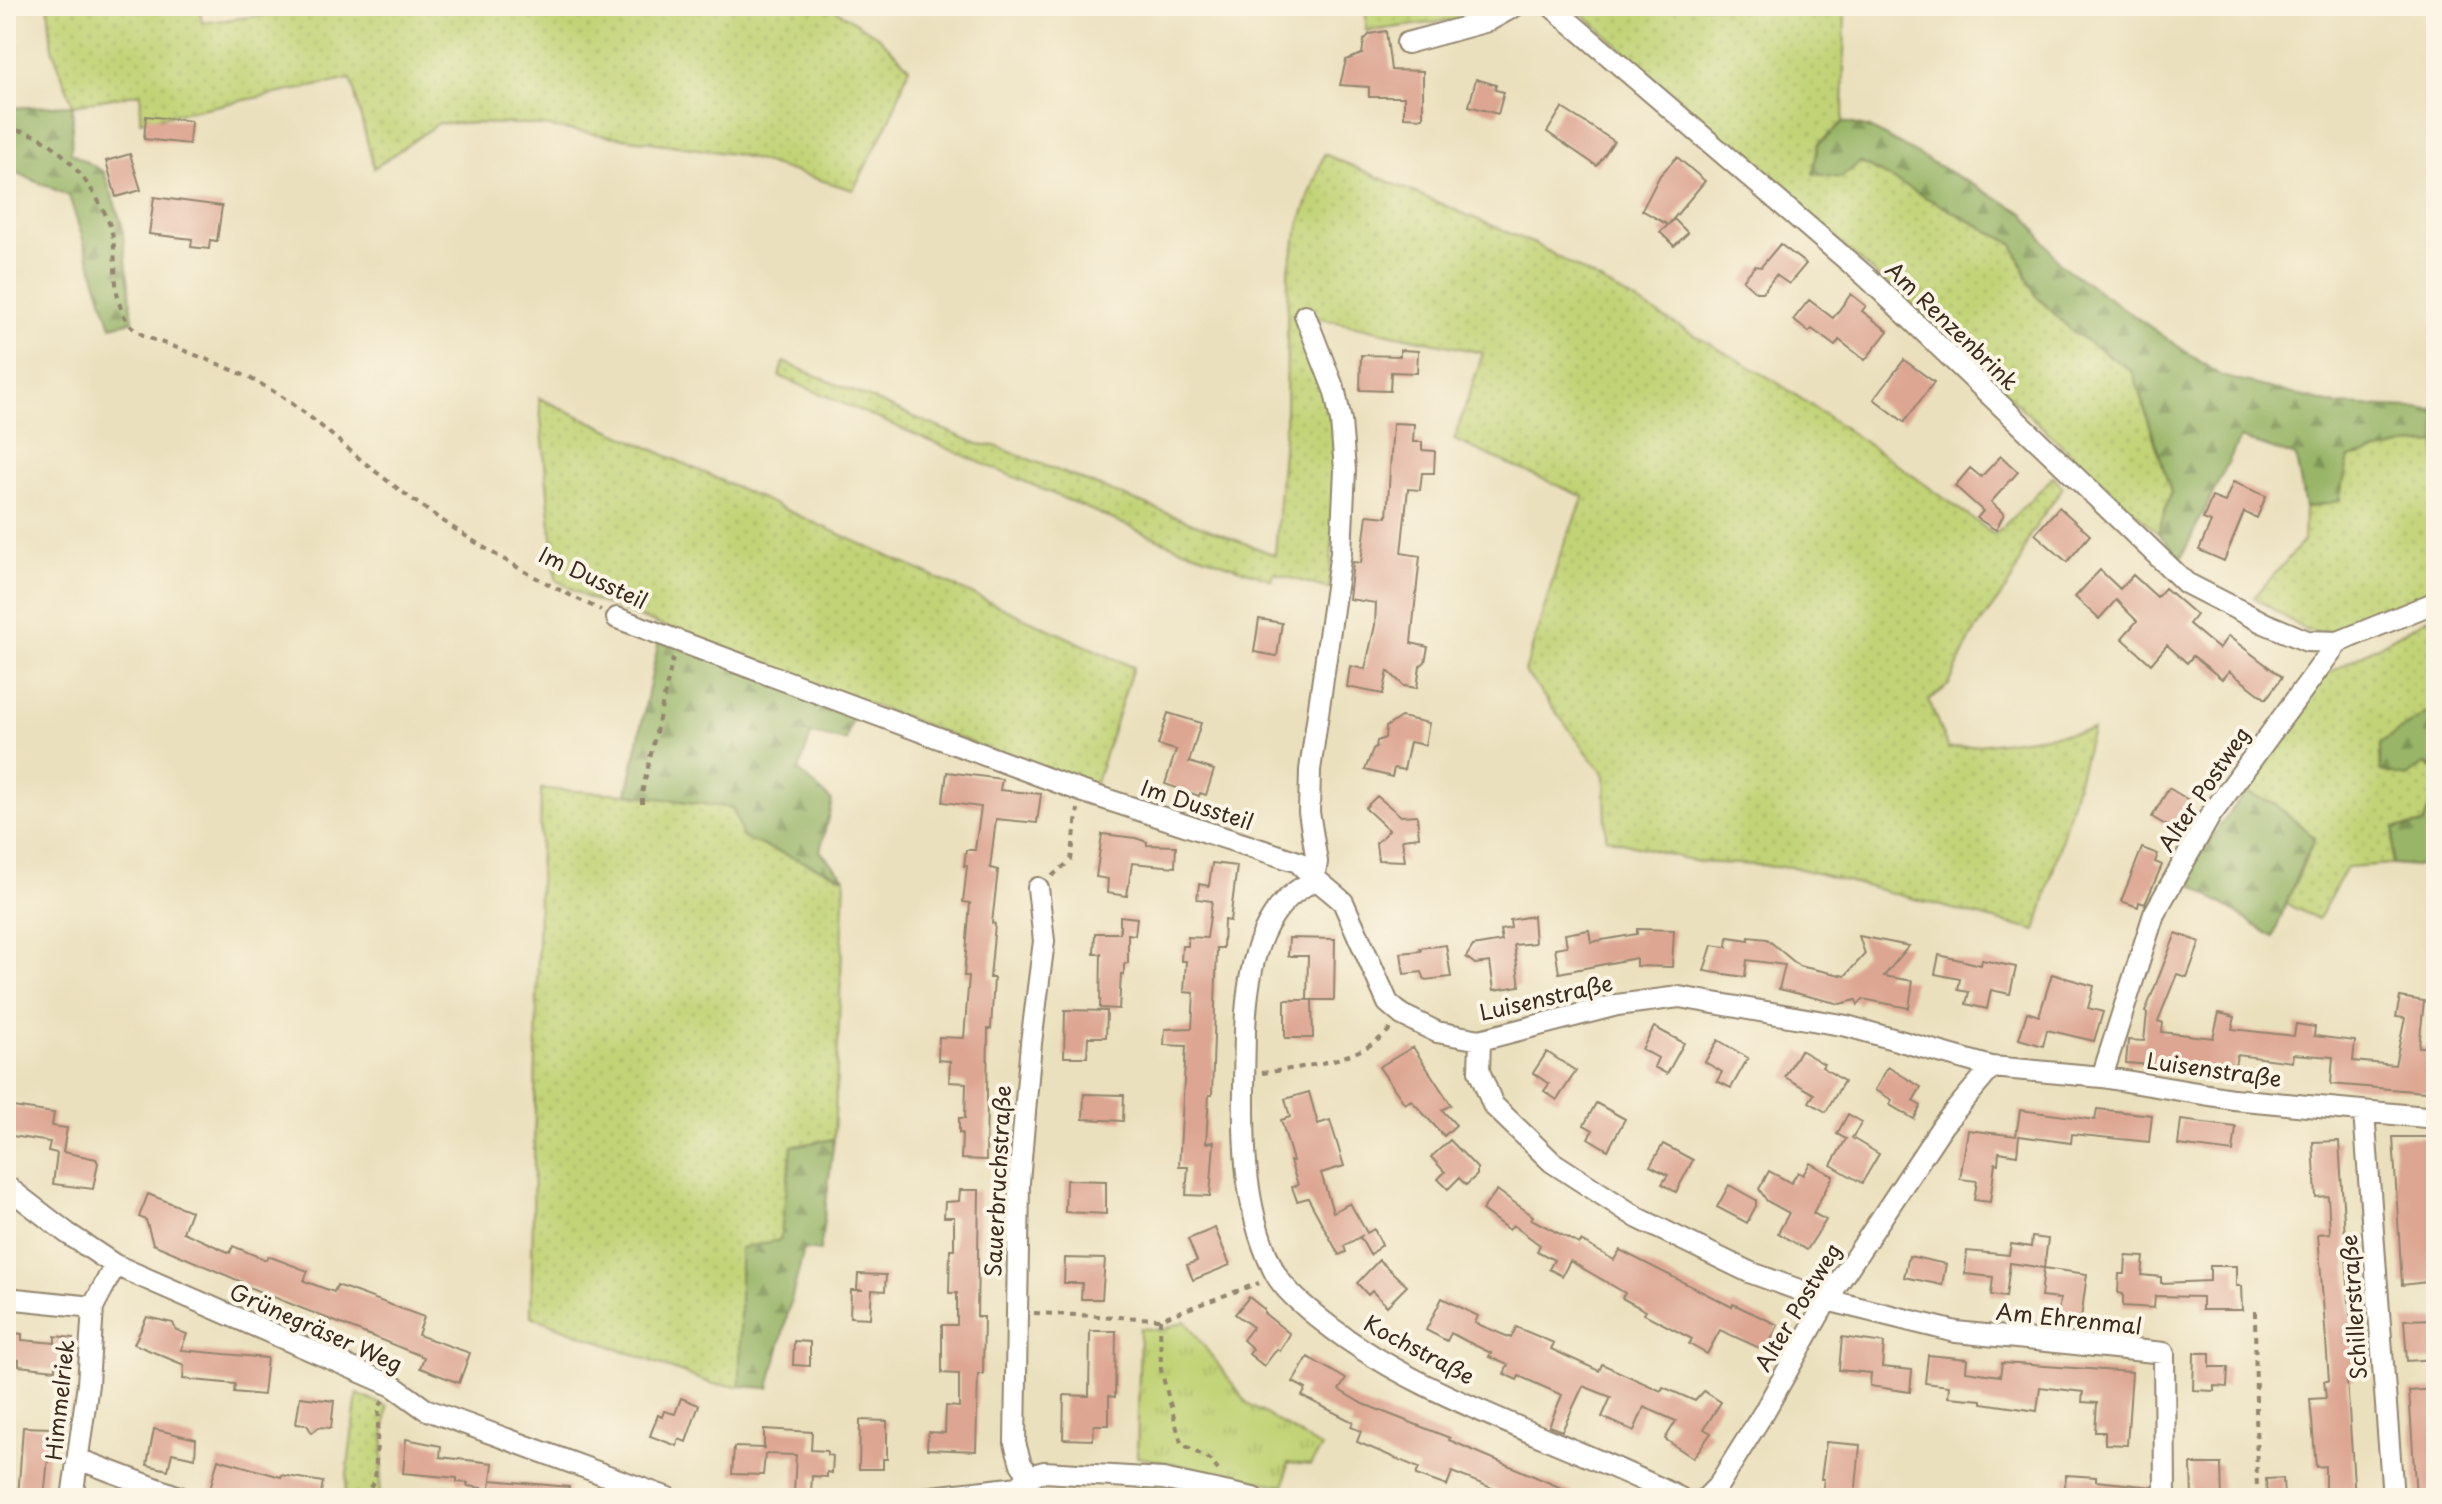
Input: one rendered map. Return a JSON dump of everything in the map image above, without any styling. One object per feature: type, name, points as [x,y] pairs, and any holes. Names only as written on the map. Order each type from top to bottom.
[{"type":"street","points":[[1407,43],[1488,21],[1515,6]]},
{"type":"street","name":"Am Renzenbrink","points":[[1551,6],[1869,279],[2186,583],[2307,641],[2338,642]]},
{"type":"street","points":[[1305,315],[1335,392],[1345,470],[1341,552],[1310,770],[1309,812],[1317,862],[1314,881]]},
{"type":"street","points":[[2338,642],[2436,602]]},
{"type":"street","name":"Im Dussteil","points":[[617,618],[1081,791],[1298,862],[1314,881]]},
{"type":"street","name":"Alter Postweg","points":[[2102,1077],[2154,914],[2210,816],[2338,642]]},
{"type":"street","name":"Luisenstraße","points":[[1314,881],[1343,902],[1388,1003],[1402,1015],[1437,1032],[1480,1040],[1617,1005],[1679,997],[1847,1026],[1992,1067],[2102,1077],[2233,1099],[2436,1118]]},
{"type":"street","name":"Kochstraße","points":[[1314,881],[1300,886],[1276,910],[1258,942],[1251,973],[1244,1077],[1248,1196],[1257,1232],[1274,1273],[1296,1299],[1365,1352],[1423,1384],[1680,1498]]},
{"type":"street","name":"Sauerbruchstraße","points":[[1022,1485],[1021,1464],[1015,1443],[1019,1182],[1031,1043],[1044,941],[1038,888]]},
{"type":"street","points":[[1480,1040],[1479,1071],[1493,1105],[1552,1162],[1638,1218],[1749,1272],[1827,1300]]},
{"type":"street","name":"Alter Postweg","points":[[1706,1498],[1717,1487],[1764,1412],[1827,1300],[1943,1125],[1992,1067]]},
{"type":"street","name":"Schillerstraße","points":[[2364,1112],[2393,1498]]},
{"type":"street","name":"Grünegräser Weg","points":[[6,1186],[115,1265],[393,1386],[425,1409],[668,1498]]},
{"type":"street","name":"Himmelriek","points":[[72,1498],[88,1384],[93,1307],[115,1265]]},
{"type":"street","points":[[6,1298],[93,1307]]},
{"type":"street","name":"Am Ehrenmal","points":[[1827,1300],[1956,1332],[2164,1353],[2165,1498]]},
{"type":"street","points":[[78,1459],[182,1498]]},
{"type":"street","points":[[923,1498],[1022,1485],[1044,1472],[1163,1479],[1253,1498]]},
{"type":"path","name":"Im Dussteil","points":[[6,128],[40,138],[60,152],[108,217],[113,237],[117,291],[132,327],[150,338],[262,384],[289,401],[425,509],[490,554],[617,618]]},
{"type":"path","points":[[642,804],[677,640]]},
{"type":"path","points":[[1038,888],[1071,860],[1081,791]]},
{"type":"path","points":[[1244,1077],[1331,1062],[1382,1038],[1402,1015]]},
{"type":"path","points":[[1016,1313],[1160,1319],[1263,1281],[1274,1273]]},
{"type":"path","points":[[2255,1311],[2257,1498]]},
{"type":"path","points":[[1160,1319],[1161,1370],[1181,1443],[1211,1461],[1219,1473]]},
{"type":"path","points":[[364,1498],[375,1479],[379,1407],[393,1386]]},
{"type":"green space","points":[[48,6],[199,6],[202,23],[334,6],[829,6],[879,37],[909,67],[891,118],[853,190],[739,155],[528,124],[439,123],[374,168],[351,79],[140,121],[141,93],[73,105],[52,48]]},
{"type":"green space","points":[[1366,6],[1504,6],[1487,16],[1366,31]]},
{"type":"green space","points":[[1574,6],[1845,6],[1843,122],[1818,145],[1860,161],[2013,244],[2035,295],[2071,330],[2133,372],[2171,492],[2158,533],[1875,274]]},
{"type":"green space","points":[[73,105],[71,153],[104,172],[122,225],[133,321],[111,326],[69,196],[6,168],[6,108]]},
{"type":"green space","points":[[1843,122],[1870,128],[2024,213],[2061,265],[2221,376],[2337,405],[2436,409],[2436,443],[2405,445],[2349,458],[2339,501],[2305,508],[2296,457],[2240,438],[2181,558],[2158,533],[2171,492],[2133,372],[2071,330],[2035,295],[2013,244],[1860,162],[1841,178],[1813,174],[1818,145]]},
{"type":"green space","points":[[1324,154],[1537,245],[1775,381],[1995,535],[2053,477],[2063,487],[2030,535],[2013,579],[1971,637],[1949,685],[1929,700],[1948,749],[2092,730],[2036,931],[1793,867],[1698,862],[1606,838],[1605,776],[1525,672],[1562,549],[1584,497],[1454,440],[1483,353],[1317,318],[1338,469],[1329,589],[1273,573],[1272,580],[1172,545],[779,376],[784,362],[978,444],[995,446],[1275,555],[1286,409],[1288,272],[1299,226]]},
{"type":"green space","points":[[539,398],[1133,667],[1094,789],[586,597],[556,580]]},
{"type":"green space","points":[[2436,443],[2436,593],[2338,633],[2307,631],[2254,597],[2304,541],[2305,508],[2339,501],[2349,458],[2405,445]]},
{"type":"green space","points":[[2436,614],[2436,707],[2380,743],[2406,777],[2425,764],[2436,770],[2436,788],[2423,825],[2394,828],[2392,864],[2347,867],[2318,919],[2286,904],[2315,838],[2275,804],[2245,792],[2323,676]]},
{"type":"green space","points":[[659,640],[854,711],[846,741],[811,734],[799,771],[832,801],[820,851],[845,878],[743,838],[733,808],[627,794]]},
{"type":"green space","points":[[2436,707],[2436,770],[2425,764],[2406,777],[2380,771],[2380,743]]},
{"type":"green space","points":[[2436,788],[2436,856],[2416,866],[2392,864],[2394,828],[2423,825]]},
{"type":"green space","points":[[541,789],[627,794],[733,808],[744,838],[845,878],[834,1139],[792,1146],[780,1241],[740,1248],[740,1386],[712,1384],[531,1316]]},
{"type":"green space","points":[[2245,792],[2275,804],[2315,838],[2273,937],[2190,883],[2196,859]]},
{"type":"green space","points":[[834,1139],[820,1251],[804,1249],[769,1388],[740,1386],[740,1248],[780,1240],[792,1146]]},
{"type":"green space","points":[[1185,1321],[1247,1403],[1322,1448],[1310,1465],[1288,1463],[1284,1486],[1137,1457],[1140,1328],[1162,1330]]},
{"type":"green space","points":[[357,1394],[387,1407],[379,1498],[344,1498]]},
{"type":"building","points":[[1386,31],[1391,70],[1423,71],[1423,118],[1404,117],[1404,97],[1369,97],[1369,87],[1340,85],[1346,60],[1362,54],[1364,40],[1370,34]]},
{"type":"building","points":[[1476,79],[1496,85],[1495,90],[1504,92],[1498,114],[1469,106]]},
{"type":"building","points":[[1562,108],[1614,141],[1597,166],[1547,132]]},
{"type":"building","points":[[146,116],[191,121],[189,144],[144,139]]},
{"type":"building","points":[[130,154],[141,190],[116,197],[106,161]]},
{"type":"building","points":[[1677,157],[1705,181],[1669,224],[1674,219],[1688,233],[1674,246],[1660,232],[1668,225],[1642,210],[1660,175]]},
{"type":"building","points":[[154,197],[222,206],[217,241],[210,240],[209,249],[191,247],[192,239],[149,234]]},
{"type":"building","points":[[1780,244],[1806,264],[1789,284],[1776,275],[1763,292],[1756,292],[1743,280],[1755,266],[1761,267]]},
{"type":"building","points":[[1851,294],[1866,306],[1862,311],[1888,331],[1865,360],[1839,340],[1835,346],[1793,320],[1809,300],[1833,318]]},
{"type":"building","points":[[1400,350],[1418,351],[1417,373],[1391,372],[1390,391],[1360,390],[1361,355],[1400,356]]},
{"type":"building","points":[[1904,360],[1934,382],[1904,422],[1874,399]]},
{"type":"building","points":[[1393,423],[1414,424],[1413,442],[1422,442],[1422,450],[1435,451],[1434,473],[1422,473],[1420,490],[1408,489],[1401,553],[1420,556],[1411,643],[1428,647],[1425,662],[1420,666],[1417,688],[1404,686],[1388,671],[1383,694],[1347,687],[1350,666],[1365,669],[1375,625],[1376,603],[1349,599],[1353,562],[1361,563],[1367,515],[1387,517]]},
{"type":"building","points":[[2001,456],[2018,472],[1991,502],[2004,514],[1996,530],[1977,518],[1983,511],[1955,486],[1970,468],[1981,477]]},
{"type":"building","points":[[2233,482],[2266,496],[2257,518],[2244,512],[2224,561],[2199,550],[2211,522],[2203,519],[2212,497],[2225,502]]},
{"type":"building","points":[[2059,507],[2090,535],[2067,562],[2035,534]]},
{"type":"building","points":[[2100,570],[2120,589],[2133,575],[2157,597],[2165,588],[2196,615],[2189,624],[2219,649],[2228,636],[2282,677],[2266,699],[2229,671],[2222,679],[2193,656],[2187,663],[2167,645],[2151,664],[2122,638],[2137,621],[2116,600],[2099,619],[2075,597]]},
{"type":"building","points":[[1259,619],[1282,623],[1277,656],[1254,652]]},
{"type":"building","points":[[1168,713],[1201,723],[1189,762],[1214,770],[1206,795],[1200,793],[1199,796],[1165,784],[1176,750],[1158,745]]},
{"type":"building","points":[[1401,717],[1429,723],[1425,745],[1410,742],[1404,770],[1394,768],[1392,777],[1365,770],[1377,741],[1385,738],[1386,727]]},
{"type":"building","points":[[947,772],[1002,779],[1000,790],[1041,794],[1037,823],[996,819],[990,868],[998,870],[992,923],[995,924],[990,978],[994,978],[991,1029],[988,1029],[986,1160],[961,1159],[959,1118],[965,1118],[966,1083],[949,1082],[950,1061],[938,1060],[939,1037],[964,1038],[969,976],[964,976],[970,903],[963,902],[967,866],[964,866],[966,850],[975,850],[981,807],[943,802]]},
{"type":"building","points":[[2169,788],[2190,801],[2174,830],[2152,817]]},
{"type":"building","points":[[1377,796],[1401,816],[1417,815],[1419,837],[1402,839],[1405,861],[1378,860],[1376,843],[1389,830],[1365,808]]},
{"type":"building","points":[[1102,834],[1136,838],[1147,842],[1147,845],[1176,846],[1175,867],[1132,863],[1127,896],[1107,893],[1108,879],[1096,877]]},
{"type":"building","points":[[2142,848],[2158,854],[2155,862],[2162,865],[2145,904],[2139,902],[2138,907],[2121,901]]},
{"type":"building","points":[[1212,863],[1237,866],[1230,921],[1224,920],[1223,948],[1217,948],[1212,1095],[1209,1095],[1206,1143],[1214,1142],[1210,1196],[1186,1195],[1188,1167],[1179,1167],[1186,1046],[1164,1045],[1165,1029],[1192,1028],[1194,993],[1184,992],[1186,961],[1181,961],[1182,946],[1188,946],[1188,937],[1207,938],[1212,901],[1197,899],[1199,884],[1209,886]]},
{"type":"building","points":[[1120,916],[1137,918],[1135,935],[1128,934],[1128,963],[1124,964],[1124,974],[1121,974],[1119,1009],[1100,1008],[1101,954],[1094,954],[1095,933],[1120,933]]},
{"type":"building","points":[[1533,916],[1535,943],[1514,945],[1520,986],[1494,990],[1490,962],[1475,964],[1466,957],[1473,946],[1502,941],[1500,930],[1511,928],[1510,920]]},
{"type":"building","points":[[1637,929],[1674,930],[1672,967],[1636,966],[1636,958],[1559,973],[1555,948],[1567,946],[1565,934],[1589,930],[1591,942],[1637,934]]},
{"type":"building","points":[[2176,933],[2200,942],[2187,977],[2177,974],[2158,1021],[2163,1023],[2162,1032],[2213,1038],[2219,1013],[2235,1017],[2232,1029],[2294,1036],[2296,1024],[2315,1027],[2314,1036],[2355,1041],[2353,1061],[2395,1065],[2405,1018],[2396,1017],[2400,997],[2424,1001],[2419,1047],[2428,1047],[2426,1069],[2436,1070],[2436,1093],[2331,1084],[2333,1057],[2293,1054],[2292,1062],[2237,1055],[2234,1071],[2126,1063],[2128,1040],[2144,1041],[2145,1012]]},
{"type":"building","points":[[1859,936],[1909,946],[1884,976],[1913,981],[1909,1008],[1863,999],[1858,1005],[1856,1000],[1840,1004],[1779,989],[1785,965],[1747,960],[1745,977],[1704,971],[1712,945],[1727,947],[1728,937],[1749,940],[1749,937],[1767,939],[1799,966],[1845,976],[1865,954]]},
{"type":"building","points":[[1289,938],[1335,939],[1334,1000],[1307,1000],[1308,956],[1288,956]]},
{"type":"building","points":[[1446,945],[1451,977],[1425,980],[1422,972],[1404,974],[1401,953]]},
{"type":"building","points":[[1939,955],[1981,965],[1982,960],[2016,967],[2010,994],[1991,990],[1987,1009],[1966,1004],[1969,992],[1958,990],[1960,979],[1935,974]]},
{"type":"building","points":[[2052,974],[2094,986],[2088,1008],[2103,1012],[2094,1041],[2047,1030],[2043,1046],[2019,1039],[2027,1012],[2039,1016]]},
{"type":"building","points":[[1285,1000],[1312,1000],[1313,1038],[1285,1038]]},
{"type":"building","points":[[1065,1010],[1107,1011],[1106,1037],[1088,1037],[1087,1057],[1064,1057]]},
{"type":"building","points":[[1654,1027],[1684,1043],[1667,1074],[1654,1067],[1658,1058],[1642,1049]]},
{"type":"building","points":[[1718,1040],[1748,1058],[1731,1088],[1717,1081],[1722,1072],[1705,1062]]},
{"type":"building","points":[[1413,1047],[1451,1105],[1442,1110],[1456,1125],[1444,1136],[1411,1100],[1405,1104],[1379,1067]]},
{"type":"building","points":[[1800,1050],[1844,1081],[1826,1112],[1809,1102],[1814,1094],[1785,1077]]},
{"type":"building","points":[[1547,1052],[1576,1071],[1557,1100],[1544,1091],[1549,1084],[1533,1073]]},
{"type":"building","points":[[1888,1067],[1921,1087],[1913,1101],[1921,1106],[1914,1119],[1890,1105],[1892,1100],[1875,1090]]},
{"type":"building","points":[[1309,1092],[1318,1124],[1330,1120],[1344,1166],[1321,1173],[1333,1212],[1350,1203],[1367,1233],[1374,1229],[1382,1245],[1370,1255],[1360,1237],[1363,1235],[1344,1246],[1346,1252],[1339,1255],[1308,1198],[1297,1201],[1292,1187],[1298,1185],[1281,1120],[1290,1117],[1285,1099]]},
{"type":"building","points":[[1084,1094],[1124,1095],[1123,1121],[1083,1119]]},
{"type":"building","points":[[1596,1103],[1625,1119],[1608,1150],[1588,1138],[1593,1130],[1584,1125]]},
{"type":"building","points":[[6,1106],[54,1113],[52,1126],[67,1128],[63,1152],[96,1159],[93,1189],[53,1184],[57,1153],[48,1151],[50,1142],[6,1135]]},
{"type":"building","points":[[2097,1109],[2152,1115],[2149,1142],[2072,1134],[2071,1143],[2019,1136],[2017,1155],[1999,1152],[1990,1202],[1974,1200],[1977,1181],[1960,1179],[1968,1130],[2016,1136],[2020,1110],[2095,1120]]},
{"type":"building","points":[[1848,1114],[1862,1122],[1852,1138],[1879,1154],[1862,1183],[1831,1165],[1846,1139],[1837,1134]]},
{"type":"building","points":[[2181,1120],[2236,1127],[2233,1152],[2178,1145]]},
{"type":"building","points":[[2393,1137],[2430,1137],[2430,1147],[2436,1146],[2436,1281],[2402,1285]]},
{"type":"building","points":[[1450,1140],[1477,1168],[1477,1175],[1466,1185],[1459,1178],[1448,1189],[1438,1179],[1445,1172],[1431,1157]]},
{"type":"building","points":[[2339,1141],[2354,1379],[2347,1380],[2355,1498],[2325,1498],[2325,1466],[2316,1467],[2310,1399],[2326,1398],[2324,1381],[2329,1381],[2318,1234],[2330,1233],[2328,1196],[2316,1197],[2313,1142]]},
{"type":"building","points":[[1663,1144],[1693,1160],[1676,1192],[1662,1184],[1668,1175],[1650,1166]]},
{"type":"building","points":[[1810,1163],[1833,1176],[1813,1213],[1826,1220],[1807,1250],[1778,1233],[1789,1213],[1767,1201],[1759,1189],[1769,1171],[1791,1183],[1798,1172],[1803,1175]]},
{"type":"building","points":[[1066,1180],[1106,1181],[1106,1214],[1065,1212]]},
{"type":"building","points":[[1729,1185],[1756,1200],[1747,1223],[1717,1207]]},
{"type":"building","points":[[960,1190],[979,1190],[977,1317],[984,1317],[983,1374],[978,1374],[976,1451],[927,1449],[928,1432],[945,1433],[946,1406],[959,1407],[959,1374],[942,1373],[942,1325],[957,1325],[957,1293],[949,1293],[954,1217],[944,1217],[945,1202],[959,1201]]},
{"type":"building","points":[[1497,1190],[1533,1216],[1531,1219],[1579,1244],[1581,1241],[1614,1260],[1620,1250],[1732,1307],[1733,1304],[1778,1325],[1766,1351],[1720,1330],[1707,1354],[1689,1344],[1692,1339],[1644,1314],[1646,1311],[1622,1298],[1625,1293],[1570,1261],[1562,1276],[1549,1269],[1554,1260],[1537,1251],[1540,1245],[1513,1225],[1509,1230],[1482,1210]]},
{"type":"building","points":[[148,1194],[191,1211],[183,1232],[230,1253],[233,1246],[266,1260],[268,1256],[308,1271],[304,1281],[334,1292],[337,1285],[424,1317],[418,1335],[470,1353],[459,1383],[420,1368],[424,1357],[241,1284],[153,1244],[146,1220],[139,1217]]},
{"type":"building","points":[[1215,1228],[1230,1265],[1193,1280],[1187,1265],[1197,1261],[1188,1239]]},
{"type":"building","points":[[2032,1237],[2048,1239],[2044,1268],[2010,1263],[2006,1297],[1991,1295],[1993,1277],[1965,1274],[1967,1251],[2009,1255],[2011,1244],[2031,1247]]},
{"type":"building","points":[[1909,1256],[1946,1264],[1942,1285],[1904,1277]]},
{"type":"building","points":[[2126,1256],[2144,1257],[2142,1275],[2161,1277],[2161,1283],[2210,1281],[2210,1266],[2236,1266],[2236,1286],[2241,1286],[2242,1310],[2202,1310],[2202,1297],[2155,1296],[2154,1308],[2123,1306],[2123,1294],[2118,1293],[2119,1274],[2125,1274]]},
{"type":"building","points":[[1065,1258],[1105,1259],[1102,1299],[1081,1299],[1082,1283],[1064,1283]]},
{"type":"building","points":[[1379,1260],[1407,1286],[1387,1306],[1372,1291],[1368,1295],[1357,1283]]},
{"type":"building","points":[[2044,1268],[2087,1274],[2081,1319],[2058,1316],[2060,1299],[2041,1297]]},
{"type":"building","points":[[858,1274],[886,1275],[885,1291],[872,1290],[870,1318],[850,1317],[851,1290],[857,1290]]},
{"type":"building","points":[[1249,1297],[1290,1334],[1280,1351],[1277,1349],[1264,1366],[1249,1354],[1253,1349],[1243,1340],[1253,1327],[1235,1314]]},
{"type":"building","points":[[1442,1298],[1478,1316],[1475,1323],[1511,1338],[1516,1327],[1554,1343],[1551,1349],[1599,1371],[1602,1364],[1661,1391],[1663,1387],[1695,1401],[1704,1391],[1721,1402],[1704,1429],[1711,1433],[1693,1458],[1665,1439],[1676,1421],[1644,1407],[1634,1431],[1602,1417],[1611,1397],[1583,1386],[1562,1431],[1549,1426],[1562,1395],[1519,1376],[1517,1380],[1504,1374],[1508,1365],[1451,1333],[1447,1341],[1426,1330]]},
{"type":"building","points":[[147,1317],[173,1323],[176,1330],[187,1334],[181,1350],[267,1358],[263,1395],[234,1392],[235,1384],[183,1379],[184,1365],[134,1344]]},
{"type":"building","points":[[2436,1319],[2436,1359],[2407,1361],[2404,1320]]},
{"type":"building","points":[[1090,1331],[1116,1331],[1115,1397],[1109,1396],[1109,1425],[1094,1425],[1093,1440],[1063,1439],[1064,1395],[1089,1396]]},
{"type":"building","points":[[6,1332],[22,1334],[22,1340],[55,1343],[55,1336],[73,1338],[70,1367],[55,1365],[55,1370],[19,1366],[19,1360],[6,1359]]},
{"type":"building","points":[[1842,1337],[1884,1343],[1882,1367],[1912,1370],[1910,1392],[1870,1386],[1871,1373],[1839,1370]]},
{"type":"building","points":[[794,1341],[810,1342],[810,1366],[793,1365]]},
{"type":"building","points":[[2194,1353],[2210,1353],[2210,1367],[2228,1367],[2227,1387],[2214,1386],[2214,1391],[2193,1390]]},
{"type":"building","points":[[1928,1355],[1967,1359],[1966,1371],[2000,1376],[2002,1363],[2132,1372],[2127,1445],[2105,1444],[2105,1432],[2095,1432],[2097,1403],[2082,1402],[2083,1392],[2040,1387],[2037,1411],[1948,1397],[1949,1386],[1925,1383]]},
{"type":"building","points":[[1308,1357],[1346,1379],[1339,1390],[1361,1403],[1450,1438],[1585,1498],[1517,1498],[1452,1472],[1447,1486],[1416,1475],[1419,1468],[1357,1442],[1361,1431],[1351,1427],[1353,1422],[1302,1396],[1306,1389],[1293,1382]]},
{"type":"building","points":[[2436,1389],[2436,1498],[2416,1498],[2409,1391]]},
{"type":"building","points":[[300,1397],[334,1401],[331,1428],[319,1427],[312,1433],[307,1425],[296,1424]]},
{"type":"building","points":[[681,1398],[699,1405],[686,1442],[679,1439],[677,1446],[650,1436],[658,1415],[662,1417],[664,1411],[675,1414]]},
{"type":"building","points":[[860,1420],[887,1421],[887,1459],[883,1459],[883,1469],[859,1469]]},
{"type":"building","points":[[23,1427],[51,1428],[44,1498],[18,1498]]},
{"type":"building","points":[[154,1429],[196,1439],[195,1458],[172,1453],[168,1470],[147,1465]]},
{"type":"building","points":[[764,1429],[812,1432],[811,1450],[827,1451],[827,1455],[833,1456],[832,1473],[827,1472],[827,1477],[812,1476],[811,1492],[794,1492],[796,1455],[765,1454],[763,1475],[732,1474],[734,1447],[764,1448]]},
{"type":"building","points":[[406,1439],[441,1446],[440,1457],[493,1463],[490,1489],[467,1486],[468,1483],[457,1482],[457,1478],[403,1473]]},
{"type":"building","points":[[1826,1442],[1860,1445],[1855,1498],[1822,1495]]},
{"type":"building","points":[[218,1459],[281,1477],[323,1482],[320,1498],[242,1498],[210,1489]]},
{"type":"building","points":[[2191,1464],[2221,1464],[2222,1498],[2192,1498]]},
{"type":"building","points":[[2066,1475],[2152,1487],[2152,1498],[2064,1498]]},
{"type":"building","points":[[2283,1478],[2284,1498],[2267,1498],[2266,1479]]},
{"type":"building","points":[[491,1480],[569,1487],[568,1498],[489,1495]]}]
